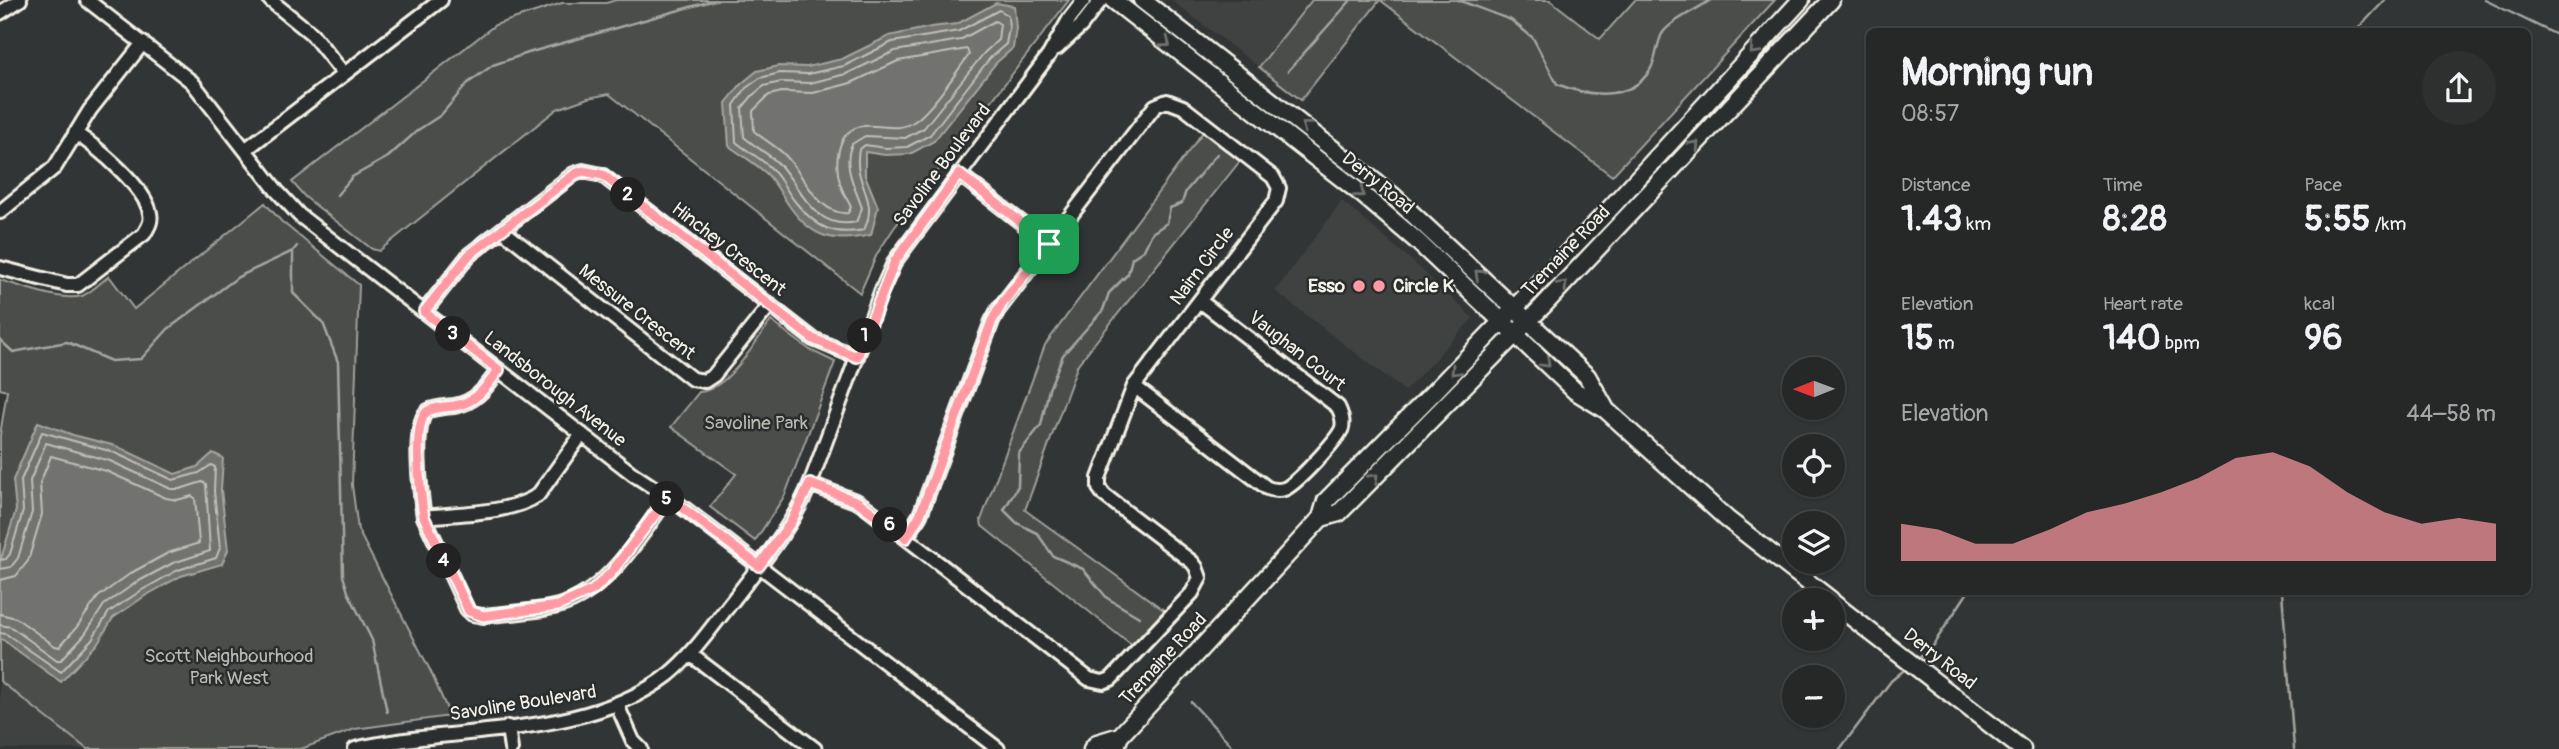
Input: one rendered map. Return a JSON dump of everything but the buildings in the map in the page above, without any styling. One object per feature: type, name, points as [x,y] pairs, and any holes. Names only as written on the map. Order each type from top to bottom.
[{"type":"main road","name":"Derry Road","points":[[1113,0],[1363,195],[1417,241],[1575,391],[1606,410],[1727,519],[1815,588]]},
{"type":"main road","name":"Derry Road","points":[[1142,0],[1392,195],[1587,376],[1606,410]]},
{"type":"main road","name":"Tremaine Road","points":[[1092,749],[1097,743],[1117,742],[1321,518],[1326,500],[1604,215],[1801,0]]},
{"type":"main road","name":"Tremaine Road","points":[[1321,518],[1339,513],[1516,334],[1831,0]]},
{"type":"main road","name":"Derry Road","points":[[1845,612],[2022,749]]},
{"type":"street","points":[[0,13],[20,0]]},
{"type":"street","name":"Landsborough Avenue","points":[[87,0],[192,82],[276,191],[299,215],[633,474],[668,497],[998,749]]},
{"type":"street","points":[[270,0],[312,34],[344,74]]},
{"type":"street","name":"Savoline Boulevard","points":[[355,749],[573,718],[617,705],[652,685],[690,654],[791,522],[810,484],[895,261],[1049,55],[1070,18],[1084,0]]},
{"type":"street","name":"Savoline Boulevard","points":[[1049,55],[1081,26],[1101,0]]},
{"type":"street","points":[[245,150],[432,3]]},
{"type":"street","points":[[0,212],[47,175],[90,110],[143,43]]},
{"type":"street","name":"Nairn Circle","points":[[810,484],[858,502],[1089,679],[1103,682],[1111,679],[1192,593],[1199,578],[1192,562],[1110,500],[1099,488],[1099,478],[1134,386],[1276,201],[1279,188],[1273,177],[1174,102],[1167,101],[1155,106],[1003,302],[992,321],[920,515],[906,538]]},
{"type":"street","points":[[0,268],[67,285],[78,285],[148,228],[150,211],[142,198],[114,162],[75,133]]},
{"type":"street","name":"Hinchey Crescent","points":[[424,312],[469,255],[575,174],[583,171],[603,175],[813,339],[857,357]]},
{"type":"street","points":[[959,174],[1049,244]]},
{"type":"street","name":"Messure Crescent","points":[[502,230],[692,379],[710,379],[770,305]]},
{"type":"street","name":"Vaughan Court","points":[[1134,386],[1267,488],[1274,490],[1280,491],[1291,486],[1338,435],[1343,421],[1338,407],[1200,301]]},
{"type":"street","points":[[499,370],[473,399],[464,404],[428,411],[419,421],[421,501],[424,517],[472,614],[483,616],[558,606],[593,590],[611,573],[668,497]]},
{"type":"street","points":[[424,517],[506,507],[530,500],[538,495],[582,434]]},
{"type":"street","points":[[690,654],[815,749]]},
{"type":"street","points":[[617,705],[633,741],[641,749]]},
{"type":"street","points":[[508,727],[510,749]]},
{"type":"shaded area","points":[[1171,0],[1312,0],[1259,67]]},
{"type":"shaded area","points":[[1342,201],[1473,318],[1405,391],[1275,291]]},
{"type":"shaded area","points":[[0,681],[60,729],[87,749],[0,749]]},
{"type":"green space","points":[[616,0],[1069,0],[894,228],[877,254],[860,293],[609,94],[557,109],[379,251],[372,249],[305,197],[292,182],[495,25],[562,3],[606,3]]},
{"type":"green space","points":[[1312,0],[1380,0],[1301,100],[1259,67]]},
{"type":"green space","points":[[1380,0],[1550,0],[1600,39],[1635,0],[1775,0],[1612,176]]},
{"type":"green space","points":[[1203,132],[1240,161],[1078,364],[1025,510],[1165,611],[1132,646],[982,526],[981,520],[1045,345]]},
{"type":"green space","name":"Scott Neighbourhood Park West","points":[[265,203],[281,221],[359,285],[352,485],[358,530],[430,670],[450,716],[355,729],[301,749],[87,749],[0,681],[0,435],[7,391],[0,389],[0,280],[41,292],[74,297],[93,290],[109,276],[134,309]]},
{"type":"green space","name":"Savoline Park","points":[[771,321],[810,350],[835,362],[785,495],[755,541],[710,507],[736,474],[671,427],[699,392],[710,389],[730,374]]},
{"type":"water","points":[[996,3],[1014,6],[1016,28],[1013,48],[996,63],[934,141],[910,154],[885,155],[865,152],[865,175],[878,207],[871,235],[835,238],[816,232],[799,218],[768,175],[729,146],[726,103],[741,84],[757,71],[779,66],[807,67],[842,59],[889,36],[957,24]]},
{"type":"water","points":[[38,422],[73,435],[116,446],[175,474],[197,467],[213,453],[223,458],[221,490],[228,550],[222,564],[181,576],[113,618],[97,644],[61,682],[0,638],[0,562],[16,510],[13,480]]},
{"type":"waterway","points":[[337,195],[352,177],[388,157],[418,130],[441,115],[468,83],[493,65],[715,0]]},
{"type":"waterway","points":[[1288,71],[1351,0]]},
{"type":"waterway","points":[[1458,0],[1511,20],[1533,38],[1557,84],[1581,91],[1607,94],[1620,92],[1642,80],[1652,66],[1660,38],[1666,29],[1711,0]]},
{"type":"waterway","points":[[2359,28],[2385,0]]},
{"type":"waterway","points":[[2485,0],[2559,36]]},
{"type":"waterway","points":[[1139,617],[1107,598],[1083,569],[1053,556],[1037,533],[1017,523],[1004,510],[1018,486],[1019,453],[1041,425],[1049,389],[1063,355],[1103,310],[1109,293],[1128,274],[1132,258],[1144,250],[1152,233],[1167,223],[1170,208],[1182,203],[1186,191],[1217,154]]},
{"type":"waterway","points":[[0,340],[13,352],[67,342],[111,361],[141,359],[168,329],[238,277],[293,251],[297,246]]},
{"type":"waterway","points":[[293,251],[293,293],[323,323],[338,362],[343,576],[372,640],[387,712]]},
{"type":"waterway","points":[[1918,658],[1933,645],[1966,595]]},
{"type":"waterway","points":[[2282,595],[2294,749]]},
{"type":"waterway","points":[[1840,749],[1891,681],[1904,670]]},
{"type":"waterway","points":[[1191,702],[1235,749]]},
{"type":"place","name":"Esso","points":[[1359,286]]},
{"type":"place","name":"Circle K","points":[[1379,286]]},
{"type":"route","points":[[583,171],[603,175],[813,339],[857,357],[895,261],[959,174],[1049,244],[1003,302],[992,321],[920,515],[906,538],[858,502],[810,484],[791,522],[759,566],[668,497],[611,573],[593,590],[558,606],[483,616],[472,614],[467,608],[424,517],[421,501],[419,421],[428,411],[464,404],[473,399],[499,370],[424,312],[469,255],[575,174],[583,171]]}]
